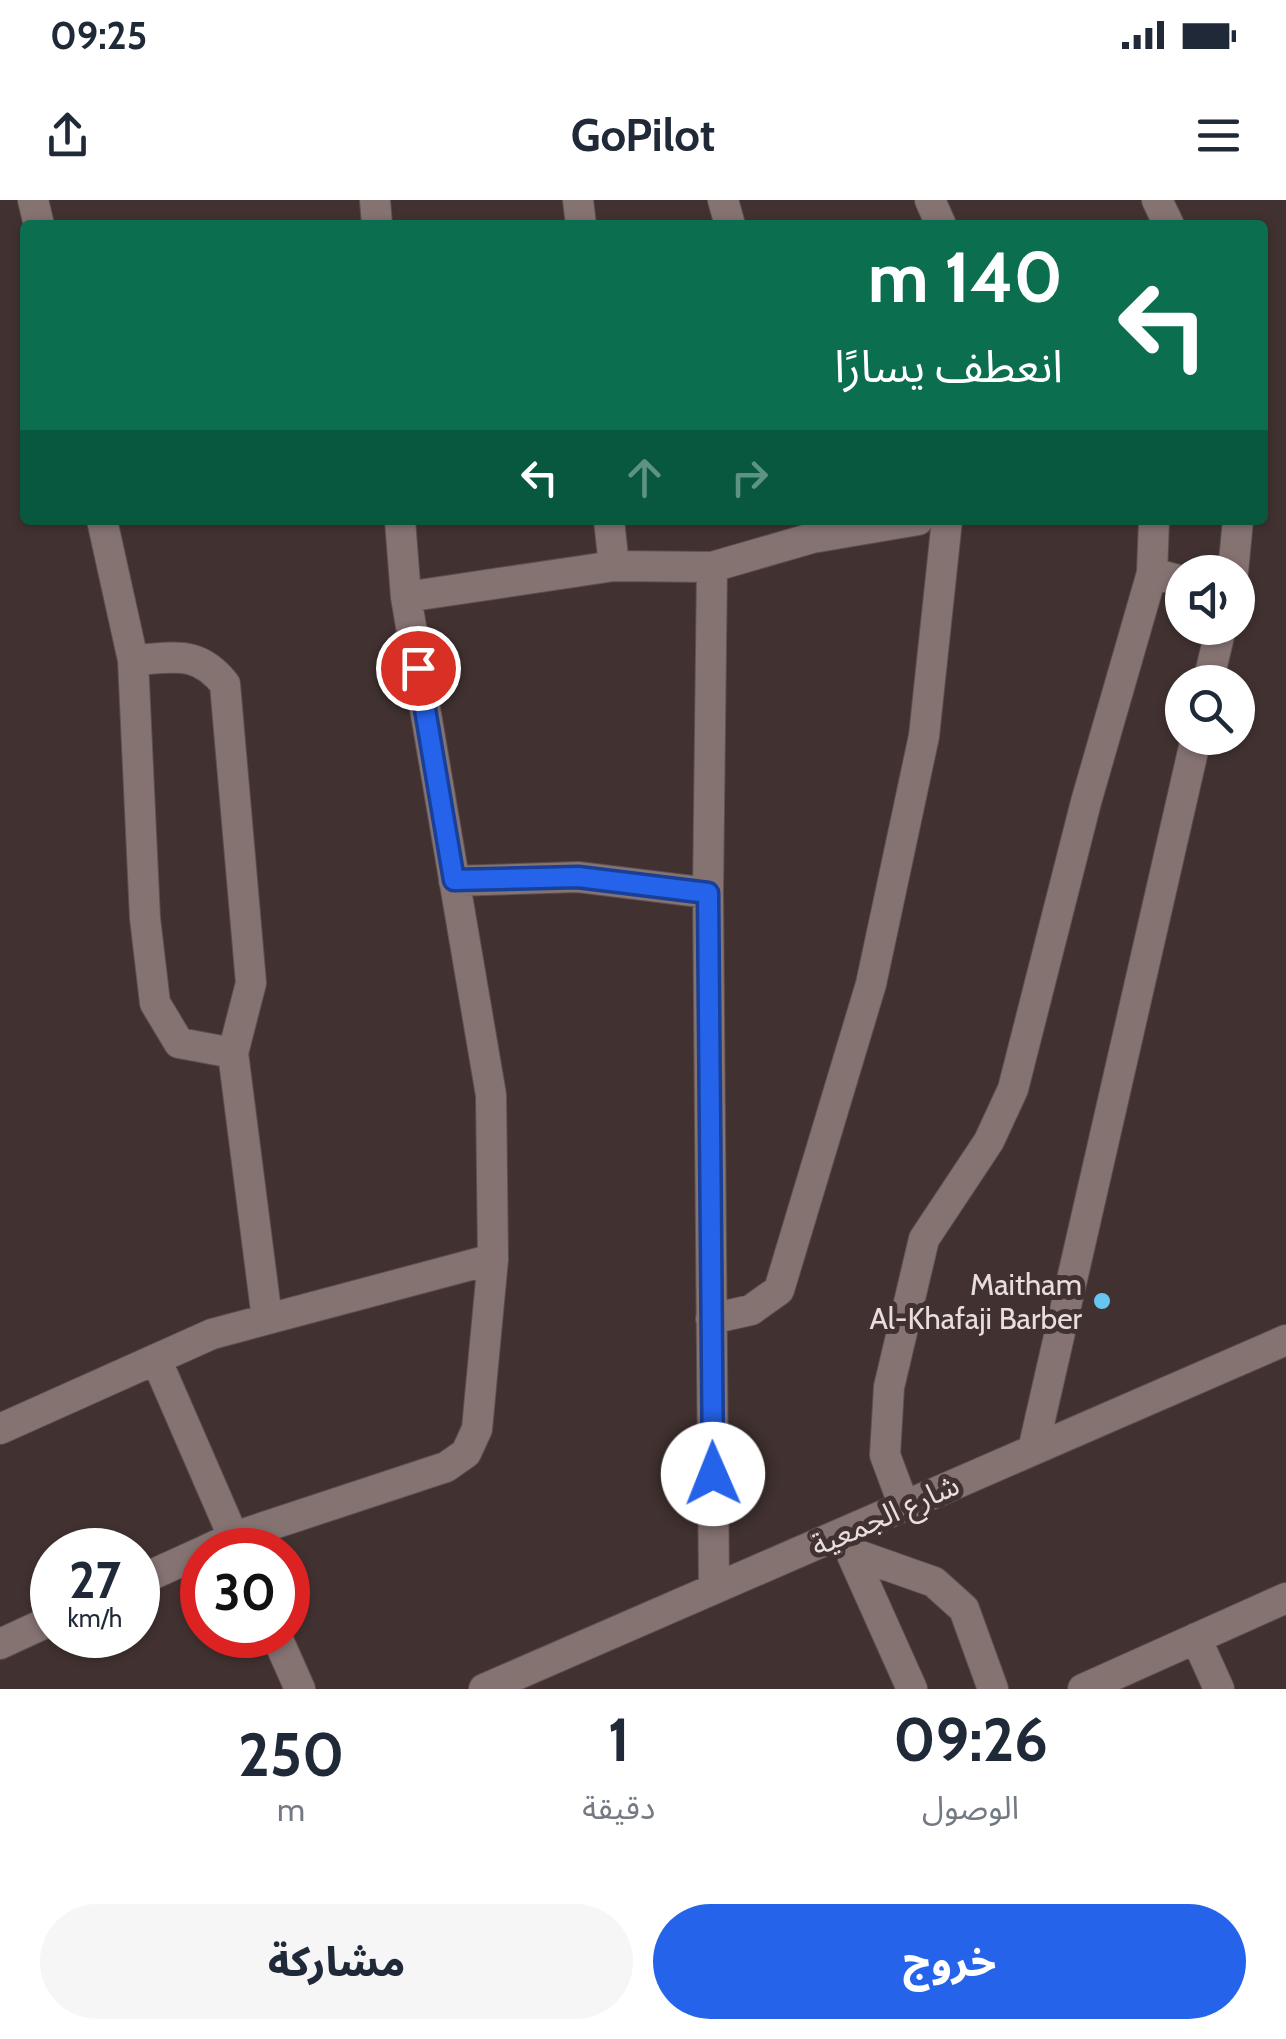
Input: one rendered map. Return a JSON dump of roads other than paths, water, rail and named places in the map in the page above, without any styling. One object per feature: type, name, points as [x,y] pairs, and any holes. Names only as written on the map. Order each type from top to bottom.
[{"type":"street","points":[[103,525],[133,660],[145,918],[156,1004],[179,1043],[232,1053]]},
{"type":"street","points":[[274,1528],[446,1467],[466,1453],[476,1429],[493,1259],[491,1095],[406,596],[400,525]]},
{"type":"street","points":[[610,525],[614,566]]},
{"type":"street","points":[[406,596],[614,566],[712,568],[810,529],[858,525]]},
{"type":"street","points":[[712,1319],[750,1310],[779,1290],[871,984],[924,736],[946,525]]},
{"type":"street","points":[[904,1506],[885,1455],[889,1387],[924,1239],[988,1141],[1014,1089],[1086,802],[1152,573],[1154,525]]},
{"type":"street","points":[[1235,555],[1238,525]]},
{"type":"street","points":[[712,568],[708,893],[714,1589]]},
{"type":"street","points":[[1152,573],[1165,576]]},
{"type":"street","points":[[133,660],[193,658],[212,667],[225,684],[251,983],[232,1053],[267,1320]]},
{"type":"street","points":[[1033,1450],[1192,755]]},
{"type":"street","points":[[454,880],[578,877],[708,893]]},
{"type":"street","points":[[0,1429],[212,1334],[493,1259]]},
{"type":"street","name":"شارع الجمعية","points":[[484,1689],[714,1589],[847,1543],[904,1506],[1286,1340]]},
{"type":"street","points":[[156,1359],[214,1528]]},
{"type":"street","points":[[847,1543],[912,1689]]},
{"type":"street","points":[[847,1543],[934,1582],[964,1608],[993,1689]]},
{"type":"street","points":[[1083,1689],[1286,1598]]},
{"type":"street","points":[[0,1644],[30,1630]]},
{"type":"street","points":[[1196,1638],[1219,1689]]},
{"type":"street","points":[[286,1658],[300,1689]]},
{"type":"place","name":"Maitham Al-Khafaji Barber","points":[[1102,1301]]}]
